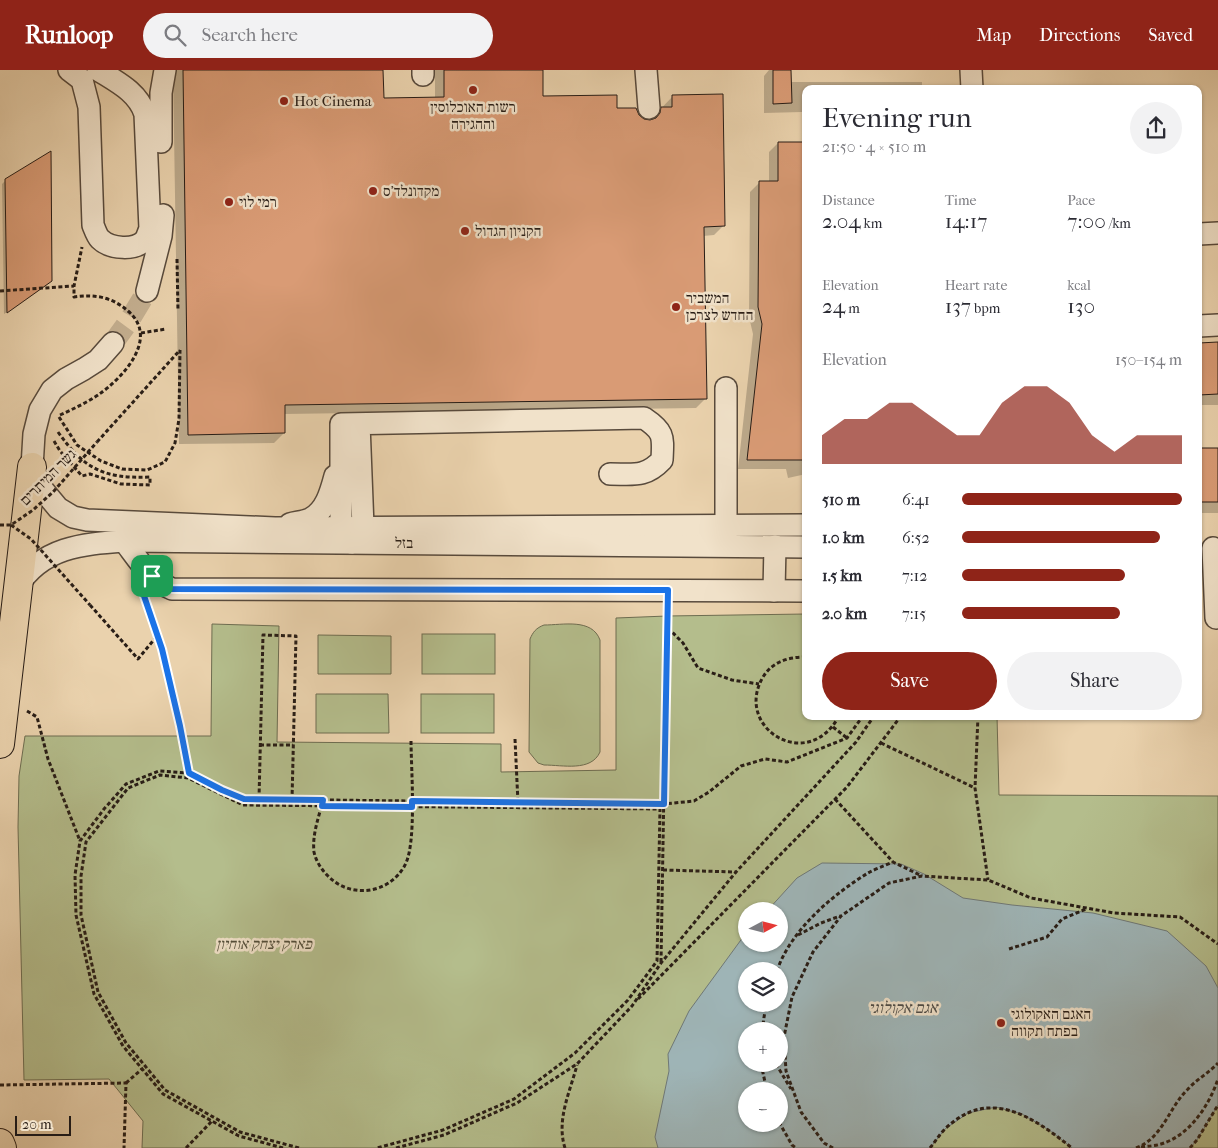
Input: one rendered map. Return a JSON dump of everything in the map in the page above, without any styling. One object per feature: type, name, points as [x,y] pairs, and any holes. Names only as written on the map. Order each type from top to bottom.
[{"type":"main road","points":[[0,744],[32,467]]},
{"type":"main road","points":[[0,1143],[2,1148]]},
{"type":"street","points":[[69,70],[82,80],[89,107],[93,225],[98,238],[106,244],[126,247],[137,245],[145,240],[150,229],[145,114],[142,104],[133,94],[98,70]]},
{"type":"street","points":[[123,70],[148,88],[160,118]]},
{"type":"street","points":[[147,290],[161,236],[163,217],[160,118],[161,92],[165,70]]},
{"type":"street","points":[[646,70],[649,108]]},
{"type":"street","points":[[971,70],[972,85]]},
{"type":"street","points":[[1202,234],[1218,233]]},
{"type":"street","points":[[1202,326],[1218,325]]},
{"type":"street","points":[[32,467],[34,434],[40,410],[52,390],[66,378],[98,360],[113,343]]},
{"type":"street","points":[[726,388],[726,546]]},
{"type":"street","points":[[350,424],[644,418],[658,427],[663,441],[662,460],[652,470],[637,474],[610,474]]},
{"type":"street","points":[[275,528],[310,519],[330,497],[341,451],[350,424]]},
{"type":"street","points":[[350,424],[352,532]]},
{"type":"street","points":[[341,451],[352,532]]},
{"type":"street","name":"בזל","points":[[32,467],[43,490],[58,508],[73,516],[87,520],[352,532],[726,546],[802,547]]},
{"type":"street","name":"בזל","points":[[17,587],[24,576],[35,565],[57,552],[73,547],[124,541],[352,532],[802,524]]},
{"type":"street","points":[[124,541],[152,576],[161,584],[172,589],[802,591]]},
{"type":"street","points":[[774,591],[775,546]]},
{"type":"street","points":[[1210,548],[1216,618]]},
{"type":"path","points":[[83,245],[74,286],[74,296],[91,295],[103,297]]},
{"type":"path","points":[[177,252],[178,311]]},
{"type":"path","points":[[0,291],[74,286]]},
{"type":"path","points":[[141,333],[166,329]]},
{"type":"path","name":"גשר המיתרים","points":[[12,525],[53,492],[97,442],[180,350],[179,419],[175,443],[165,462],[147,470],[122,469],[101,461],[77,445],[64,428],[58,416]]},
{"type":"path","points":[[50,436],[60,451],[82,476],[122,484],[150,485],[150,477],[116,476],[93,468],[74,453],[58,432]]},
{"type":"path","points":[[0,525],[12,525],[31,539],[138,659],[157,636]]},
{"type":"path","points":[[152,576],[142,590],[162,649],[189,773]]},
{"type":"path","points":[[661,963],[668,590]]},
{"type":"path","points":[[667,627],[682,643],[698,668],[732,680],[759,684]]},
{"type":"path","points":[[259,799],[263,635],[296,636],[292,800]]},
{"type":"path","points":[[802,657],[792,657],[778,662],[766,672],[759,684],[756,698],[757,711],[763,724],[772,734],[784,740],[804,743],[823,736],[833,727],[837,720]]},
{"type":"path","points":[[5,698],[38,717],[48,759],[80,841]]},
{"type":"path","points":[[283,1148],[239,1136],[163,1094],[123,1046],[94,994],[76,915],[75,874],[80,841],[126,784],[159,771],[189,773],[244,799],[664,804],[694,801],[709,792],[741,766],[765,759],[787,762],[847,738],[860,720]]},
{"type":"path","points":[[632,1006],[661,963],[736,872],[856,742],[871,720]]},
{"type":"path","points":[[396,1148],[444,1135],[517,1103],[577,1064],[848,787],[898,720]]},
{"type":"path","points":[[978,720],[975,788],[988,880]]},
{"type":"path","points":[[833,727],[847,738]]},
{"type":"path","points":[[515,739],[518,803]]},
{"type":"path","points":[[323,800],[314,830],[314,853],[320,868],[335,883],[356,891],[369,891],[383,886],[394,878],[405,865],[411,844],[411,740]]},
{"type":"path","points":[[880,743],[975,788]]},
{"type":"path","points":[[260,745],[293,745]]},
{"type":"path","points":[[299,1148],[240,1132],[165,1090],[126,1043],[98,992],[81,915],[81,876],[86,842],[128,788],[160,775],[188,778],[243,805],[660,809],[657,961],[628,1000],[575,1053],[514,1099],[443,1130],[377,1148]]},
{"type":"path","points":[[835,799],[893,862],[922,876]]},
{"type":"path","points":[[782,962],[794,938],[830,900],[869,873],[893,862]]},
{"type":"path","points":[[663,870],[736,872]]},
{"type":"path","points":[[794,938],[841,916],[889,883],[922,876],[988,880],[1031,898],[1114,913],[1180,917],[1218,944]]},
{"type":"path","points":[[1009,949],[1047,937],[1062,918],[1086,908]]},
{"type":"path","points":[[833,1148],[824,1143],[801,1112],[786,1070],[784,1037],[792,996],[813,952],[841,916]]},
{"type":"path","points":[[1138,1147],[1158,1132],[1188,1088],[1211,1071],[1218,1063]]},
{"type":"path","points":[[565,1148],[561,1134],[564,1108],[577,1064]]},
{"type":"path","points":[[0,1085],[126,1083],[142,1069]]},
{"type":"path","points":[[780,1072],[794,1093]]},
{"type":"path","points":[[1138,1147],[1161,1144],[1179,1136],[1198,1117],[1218,1079]]},
{"type":"path","points":[[124,1148],[126,1083]]},
{"type":"path","points":[[1190,1148],[1197,1140],[1218,1105]]},
{"type":"path","points":[[930,1148],[945,1129],[968,1113],[996,1107],[1022,1114],[1049,1130],[1072,1148]]},
{"type":"path","points":[[186,1148],[212,1121]]},
{"type":"path","points":[[785,1132],[792,1145],[796,1148]]},
{"type":"green space","name":"פארק יצחק אוחיון","points":[[802,614],[802,720],[997,720],[999,795],[1218,796],[1218,1148],[142,1148],[143,1121],[109,1079],[24,1080],[18,827],[19,776],[25,736],[211,736],[212,624],[279,626],[277,742],[501,744],[501,772],[616,770],[616,618]]},
{"type":"green space","points":[[576,624],[584,626],[591,628],[600,640],[600,752],[596,758],[583,765],[544,765],[538,763],[529,752],[530,639],[535,630],[544,625]]},
{"type":"green space","points":[[422,634],[495,634],[495,674],[422,674]]},
{"type":"green space","points":[[318,635],[391,636],[391,674],[318,674]]},
{"type":"green space","points":[[316,694],[388,694],[389,733],[316,733]]},
{"type":"green space","points":[[421,694],[494,694],[494,733],[421,733]]},
{"type":"water","name":"אגם אקולוגי","points":[[822,863],[901,864],[924,874],[963,898],[1093,913],[1167,931],[1206,966],[1218,988],[1218,1105],[1197,1140],[1190,1148],[1072,1148],[1049,1130],[1022,1114],[996,1107],[968,1113],[945,1129],[930,1148],[658,1148],[655,1137],[669,1071],[668,1054],[689,1011],[738,944],[738,952],[788,952],[788,902],[775,902],[797,878]]},
{"type":"building","points":[[183,70],[383,70],[384,98],[444,97],[444,70],[543,70],[543,96],[617,95],[617,108],[636,108],[639,115],[644,119],[650,120],[656,118],[660,113],[661,107],[672,107],[672,95],[723,94],[725,226],[704,227],[707,399],[285,405],[285,433],[188,435]]},
{"type":"building","points":[[773,70],[791,70],[792,103],[773,104]]},
{"type":"building","points":[[778,142],[802,142],[802,460],[747,460],[762,324],[758,307],[759,181],[778,181]]},
{"type":"building","points":[[51,151],[52,281],[7,313],[5,179]]},
{"type":"building","points":[[1218,342],[1218,394],[1202,395],[1202,343]]},
{"type":"building","points":[[1202,448],[1218,448],[1218,502],[1202,502]]},
{"type":"tunnel","points":[[113,343],[147,291]]},
{"type":"place","name":"רשות האוכלוסין וההגירה","points":[[473,90]]},
{"type":"place","name":"Hot Cinema","points":[[284,101]]},
{"type":"place","name":"מקדונלד'ס","points":[[373,191]]},
{"type":"place","name":"רמי לוי","points":[[229,202]]},
{"type":"place","name":"הקניון הגדול","points":[[465,231]]},
{"type":"place","name":"המשביר החדש לצרכן","points":[[676,307]]},
{"type":"place","name":"האגם האקולוגי בפתח תקווה","points":[[1001,1023]]},
{"type":"route","points":[[152,576],[161,584],[172,589],[668,590],[664,804],[412,801],[412,807],[322,806],[323,800],[244,799],[222,790],[189,773],[162,649],[142,590],[152,576]]}]
